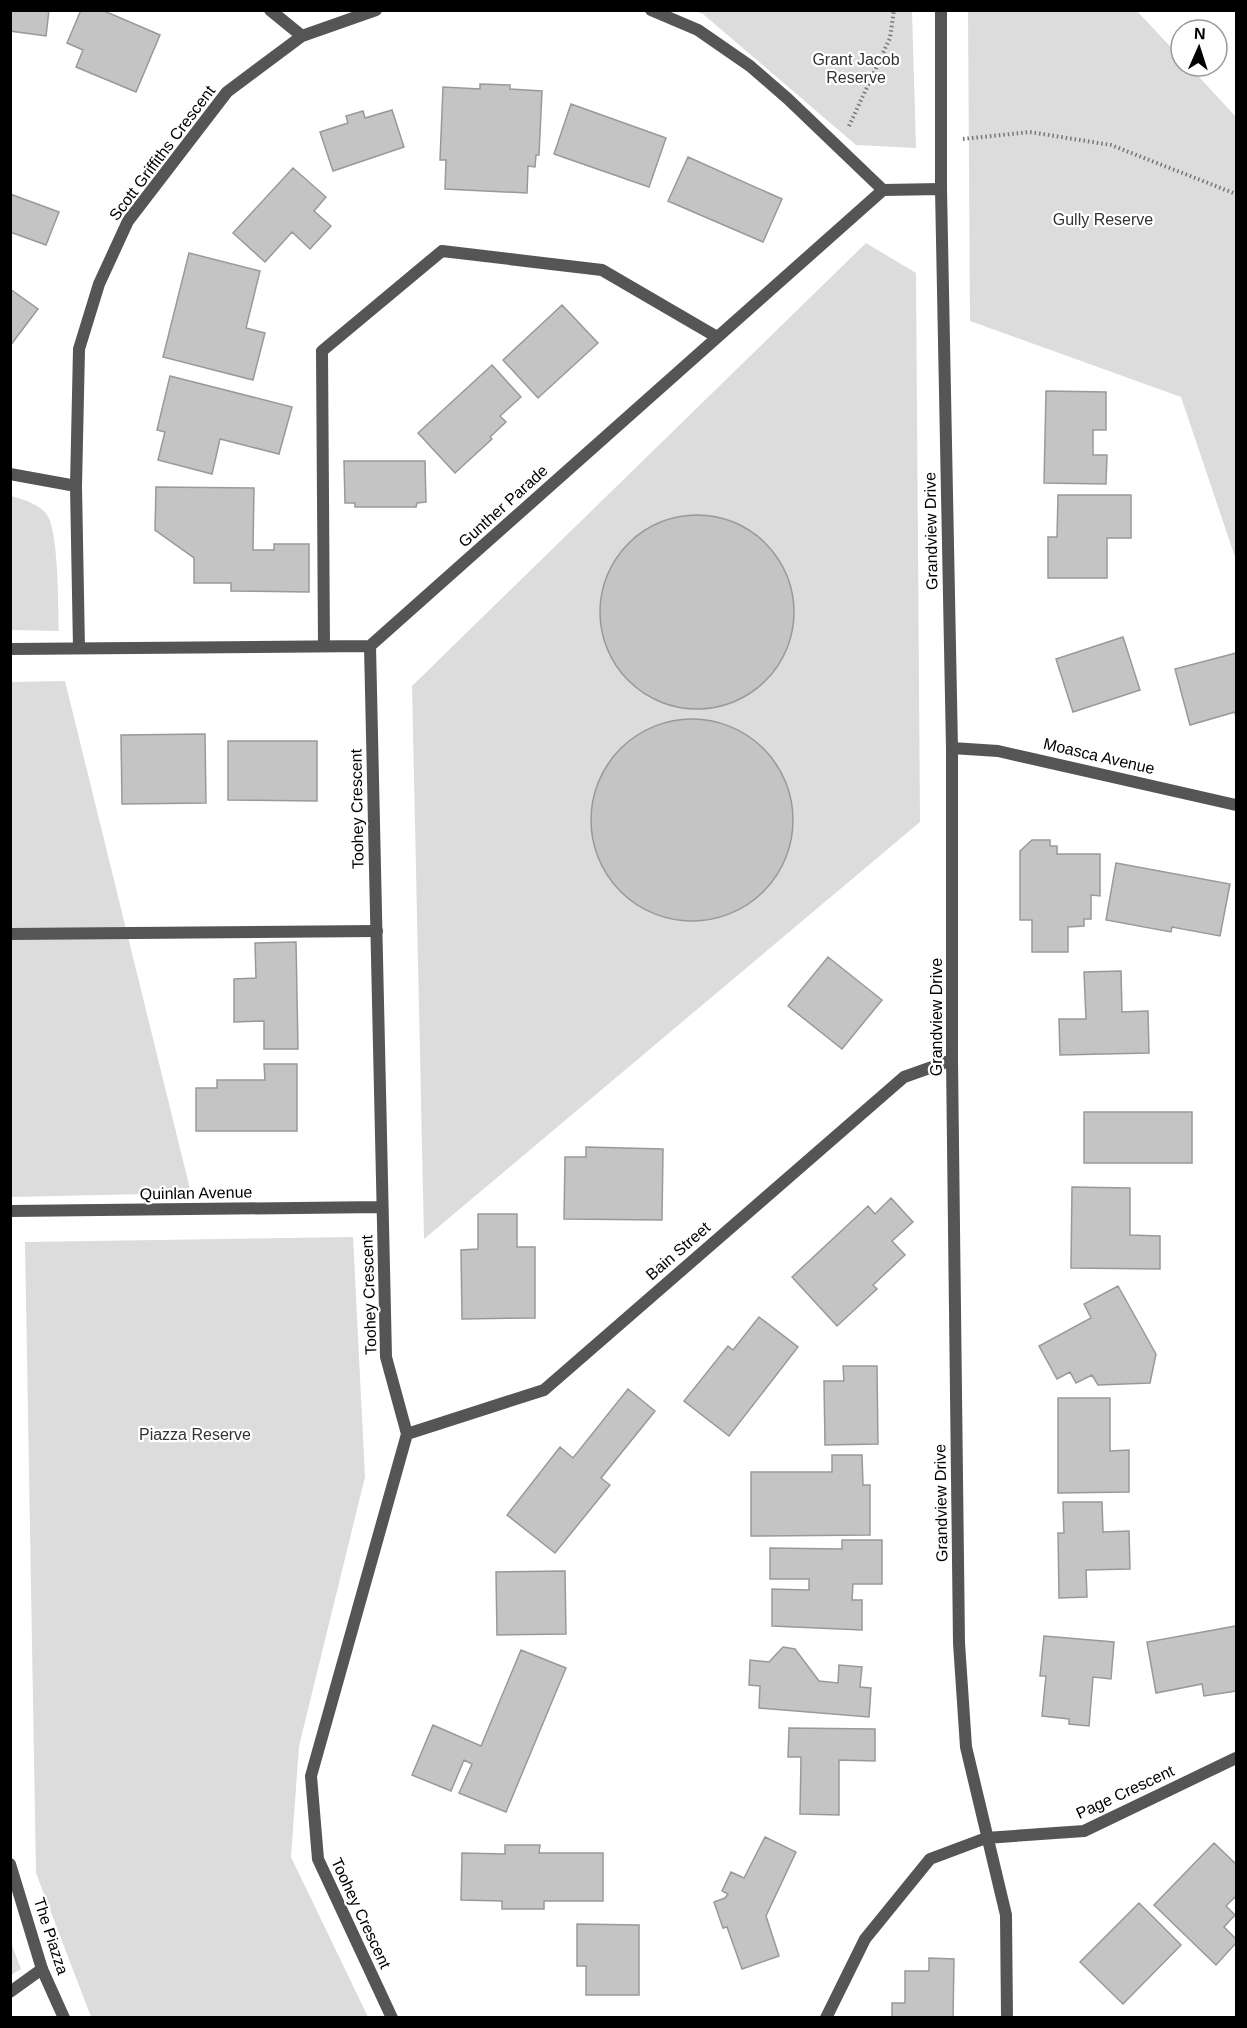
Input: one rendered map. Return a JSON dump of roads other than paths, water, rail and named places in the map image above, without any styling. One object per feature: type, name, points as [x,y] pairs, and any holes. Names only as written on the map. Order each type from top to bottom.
[{"type":"street","points":[[270,10],[302,36]]},
{"type":"street","name":"Scott Griffiths Crescent","points":[[78,648],[76,486],[79,349],[99,284],[128,222],[227,92],[302,36],[376,10]]},
{"type":"street","points":[[651,10],[698,30],[750,66],[884,190],[941,189]]},
{"type":"street","name":"Grandview Drive","points":[[941,10],[941,189],[952,748],[952,1060],[959,1643],[966,1747],[1006,1915],[1007,2018]]},
{"type":"street","name":"Gunther Parade","points":[[370,646],[884,190]]},
{"type":"street","points":[[324,646],[322,351],[442,251],[602,270],[717,337]]},
{"type":"street","points":[[10,474],[76,486]]},
{"type":"street","points":[[10,649],[370,646]]},
{"type":"street","name":"Toohey Crescent","points":[[370,646],[386,1357],[407,1434],[311,1776],[318,1859],[392,2018]]},
{"type":"street","name":"Moasca Avenue","points":[[952,748],[998,751],[1236,805]]},
{"type":"street","points":[[10,934],[377,931]]},
{"type":"street","name":"Bain Street","points":[[407,1434],[544,1390],[904,1077],[952,1060]]},
{"type":"street","name":"Quinlan Avenue","points":[[10,1211],[382,1207]]},
{"type":"street","name":"Page Crescent","points":[[826,2018],[865,1940],[930,1859],[987,1838],[1084,1831],[1236,1758]]},
{"type":"street","name":"The Piazza","points":[[10,1864],[42,1969],[64,2018]]},
{"type":"street","points":[[10,1992],[42,1969]]},
{"type":"park label","name":"Grant Jacob Reserve","points":[[856,68]]},
{"type":"park label","name":"Gully Reserve","points":[[1103,219]]},
{"type":"park label","name":"Piazza Reserve","points":[[195,1434]]}]
